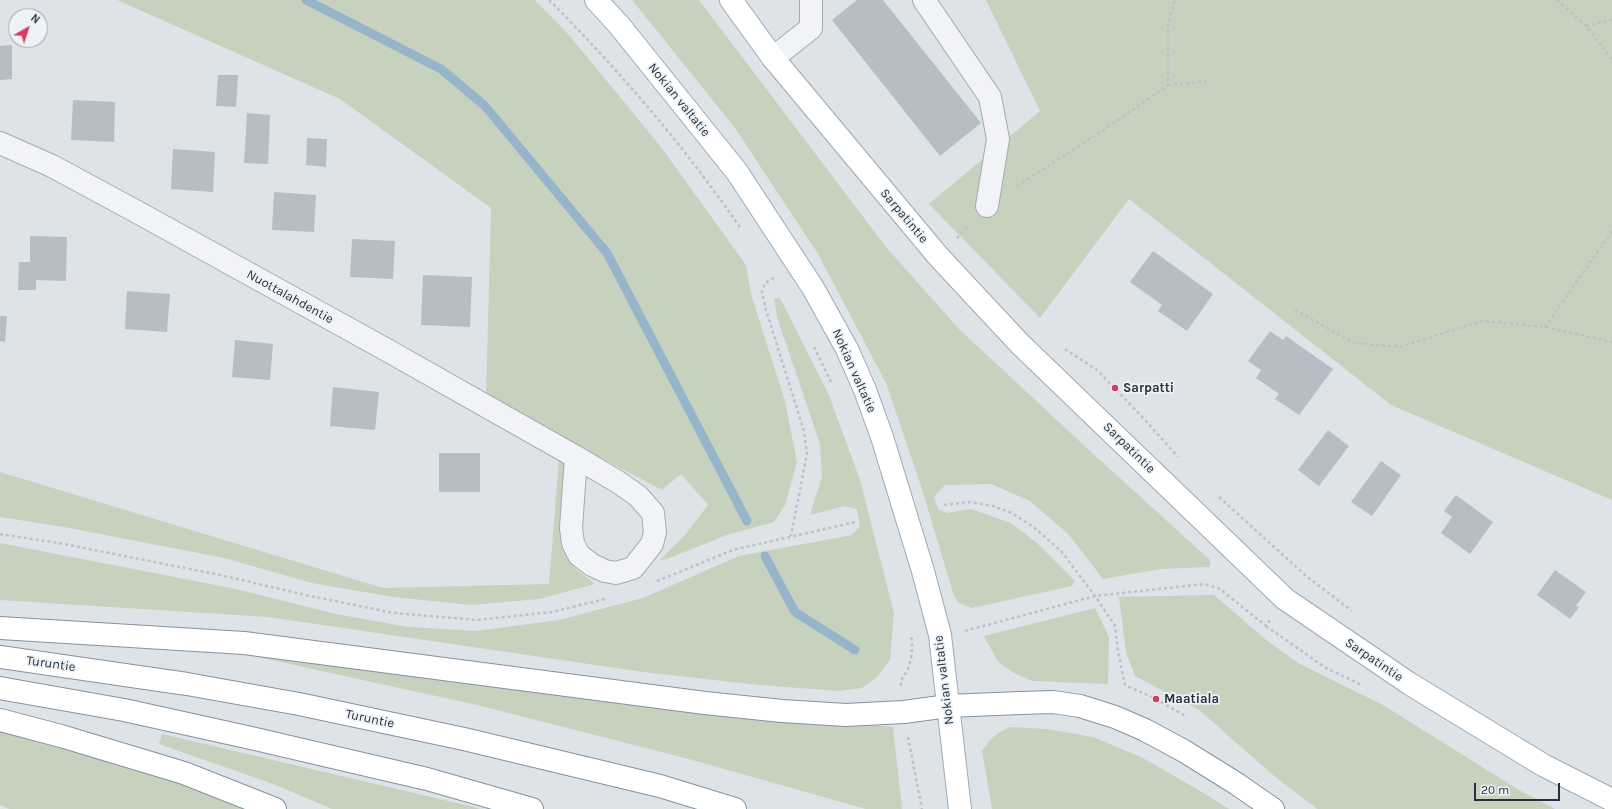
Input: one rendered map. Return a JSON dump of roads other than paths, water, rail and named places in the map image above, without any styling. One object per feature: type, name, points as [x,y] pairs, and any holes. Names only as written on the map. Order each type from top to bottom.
[{"type":"main road","name":"Nokian valtatie","points":[[596,0],[620,25],[737,172],[813,288],[847,348],[865,390],[882,437],[923,571],[940,635],[960,809]]},
{"type":"main road","name":"Sarpatintie","points":[[731,0],[773,58],[938,256],[1020,344],[1285,599],[1410,684],[1543,765],[1612,800]]},
{"type":"main road","points":[[0,628],[244,643],[705,704],[782,711],[846,715],[904,712],[948,706],[1053,702],[1080,706],[1115,717],[1145,730],[1184,751],[1237,784],[1273,809]]},
{"type":"main road","name":"Turuntie","points":[[0,657],[186,684],[299,704],[464,739],[562,762],[660,786],[735,809]]},
{"type":"main road","points":[[0,688],[124,710],[243,736],[427,779],[532,809]]},
{"type":"main road","points":[[0,720],[61,736],[184,773],[275,809]]},
{"type":"street","points":[[773,58],[811,28],[811,0]]},
{"type":"street","points":[[924,0],[990,97],[998,140],[987,206]]},
{"type":"street","name":"Nuottalahdentie","points":[[0,143],[52,166],[132,209],[576,457],[618,482],[638,496],[653,513],[655,532],[652,544],[633,568],[616,573],[604,571],[592,565],[579,555],[573,544],[571,528],[576,457]]},
{"type":"waterway","points":[[306,0],[441,69],[485,106],[607,253],[747,521]]},
{"type":"waterway","points":[[765,556],[795,612],[855,650]]},
{"type":"place","name":"Sarpatti","points":[[1115,388]]},
{"type":"place","name":"Maatiala","points":[[1156,699]]}]
